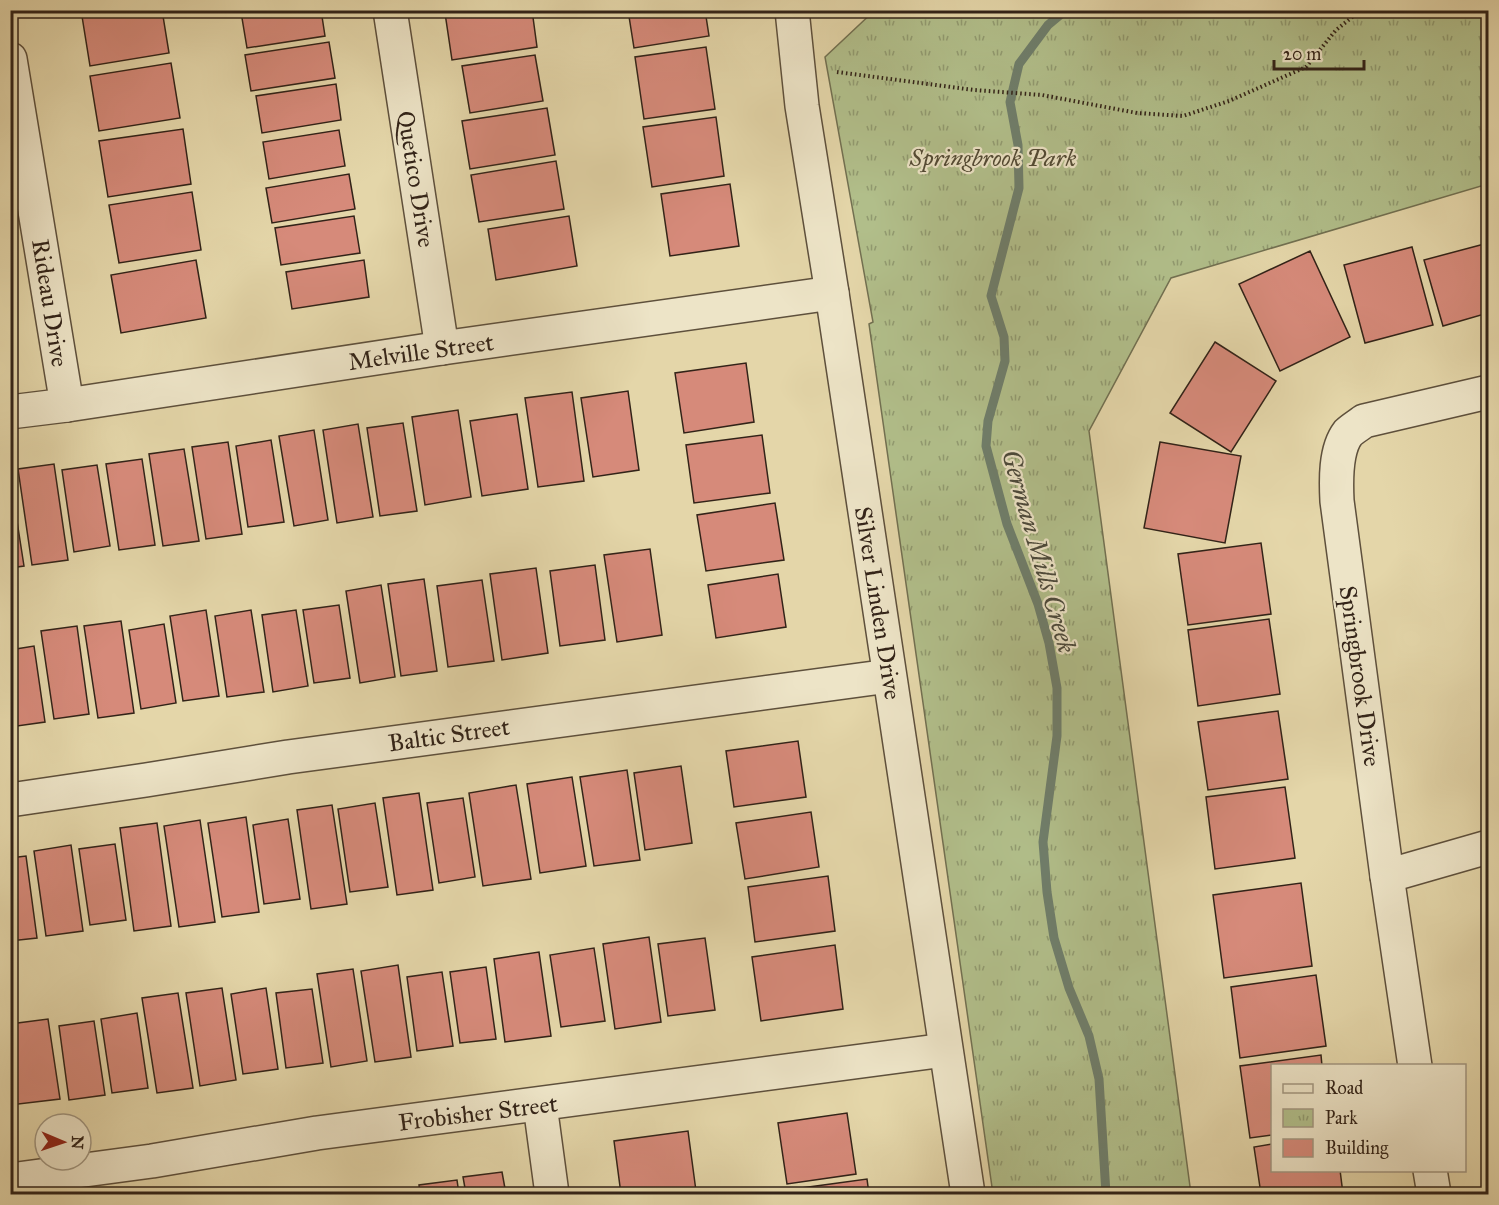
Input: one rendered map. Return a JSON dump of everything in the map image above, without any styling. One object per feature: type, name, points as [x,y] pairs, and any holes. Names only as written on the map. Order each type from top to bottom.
[{"type":"street","name":"Quetico Drive","points":[[390,10],[442,348]]},
{"type":"street","name":"Silver Linden Drive","points":[[792,10],[802,106],[968,1194]]},
{"type":"street","name":"Rideau Drive","points":[[10,60],[67,405]]},
{"type":"street","name":"Melville Street","points":[[10,412],[832,293]]},
{"type":"street","name":"Springbrook Drive","points":[[1415,1064],[1387,876],[1337,501],[1336,479],[1339,456],[1348,433],[1364,421],[1488,392]]},
{"type":"street","name":"Baltic Street","points":[[10,800],[288,757],[889,676]]},
{"type":"street","points":[[1387,876],[1488,847]]},
{"type":"street","name":"Frobisher Street","points":[[10,1180],[152,1161],[316,1133],[945,1050]]},
{"type":"street","points":[[540,1105],[552,1194]]},
{"type":"street","points":[[1430,1172],[1434,1194]]},
{"type":"path","points":[[837,72],[974,90],[1042,95],[1137,113],[1183,116],[1229,101],[1306,67],[1336,30],[1361,10]]},
{"type":"green space","name":"Springbrook Park","points":[[875,10],[1488,11],[1488,184],[1171,278],[1089,431],[1191,1194],[993,1194],[869,324],[873,322],[825,57]]},
{"type":"building","points":[[81,10],[162,10],[169,53],[90,66]]},
{"type":"building","points":[[321,10],[325,36],[247,48],[241,12]]},
{"type":"building","points":[[460,10],[532,10],[537,47],[452,60],[445,13]]},
{"type":"building","points":[[628,10],[705,10],[709,36],[634,48]]},
{"type":"building","points":[[329,42],[335,78],[251,91],[245,55]]},
{"type":"building","points":[[706,47],[715,109],[644,119],[635,57]]},
{"type":"building","points":[[535,55],[543,101],[470,113],[462,66]]},
{"type":"building","points":[[171,63],[180,118],[99,131],[90,76]]},
{"type":"building","points":[[336,84],[341,120],[262,133],[256,96]]},
{"type":"building","points":[[547,108],[555,155],[470,169],[462,121]]},
{"type":"building","points":[[716,117],[724,176],[652,187],[643,127]]},
{"type":"building","points":[[183,129],[191,184],[108,197],[99,141]]},
{"type":"building","points":[[339,130],[345,166],[269,179],[263,142]]},
{"type":"building","points":[[556,161],[564,209],[479,222],[471,175]]},
{"type":"building","points":[[349,174],[355,209],[272,223],[266,188]]},
{"type":"building","points":[[730,184],[739,246],[670,256],[661,194]]},
{"type":"building","points":[[192,192],[201,250],[119,263],[109,205]]},
{"type":"building","points":[[354,216],[360,253],[281,265],[275,228]]},
{"type":"building","points":[[569,216],[577,266],[496,280],[488,229]]},
{"type":"building","points":[[1488,243],[1488,313],[1443,326],[1424,260]]},
{"type":"building","points":[[1412,247],[1433,325],[1365,343],[1344,265]]},
{"type":"building","points":[[1310,251],[1350,337],[1280,371],[1239,284]]},
{"type":"building","points":[[196,260],[206,318],[121,333],[111,275]]},
{"type":"building","points":[[364,260],[369,297],[292,309],[286,272]]},
{"type":"building","points":[[1215,342],[1276,381],[1231,452],[1170,413]]},
{"type":"building","points":[[746,363],[754,422],[684,433],[675,373]]},
{"type":"building","points":[[628,391],[639,470],[593,477],[581,398]]},
{"type":"building","points":[[572,392],[584,481],[538,487],[525,398]]},
{"type":"building","points":[[458,410],[471,497],[425,505],[412,417]]},
{"type":"building","points":[[517,414],[528,489],[482,496],[470,421]]},
{"type":"building","points":[[403,423],[417,511],[380,516],[367,428]]},
{"type":"building","points":[[358,424],[373,517],[337,523],[323,430]]},
{"type":"building","points":[[314,430],[328,520],[294,526],[279,436]]},
{"type":"building","points":[[762,435],[770,493],[694,503],[686,445]]},
{"type":"building","points":[[271,440],[284,522],[248,527],[236,446]]},
{"type":"building","points":[[228,442],[242,534],[206,539],[192,447]]},
{"type":"building","points":[[1160,442],[1241,456],[1225,543],[1144,528]]},
{"type":"building","points":[[184,449],[199,541],[163,546],[149,454]]},
{"type":"building","points":[[142,459],[155,545],[119,550],[106,464]]},
{"type":"building","points":[[54,464],[68,560],[32,565],[18,469]]},
{"type":"building","points":[[97,465],[110,546],[74,552],[62,470]]},
{"type":"building","points":[[10,476],[24,566],[10,568]]},
{"type":"building","points":[[775,503],[784,560],[706,571],[697,515]]},
{"type":"building","points":[[1261,543],[1271,614],[1188,625],[1178,554]]},
{"type":"building","points":[[650,549],[662,635],[617,642],[604,555]]},
{"type":"building","points":[[595,565],[605,640],[560,646],[550,571]]},
{"type":"building","points":[[536,568],[548,653],[502,660],[490,574]]},
{"type":"building","points":[[778,574],[786,627],[716,638],[708,585]]},
{"type":"building","points":[[424,579],[437,671],[401,676],[388,584]]},
{"type":"building","points":[[482,580],[494,661],[448,667],[437,586]]},
{"type":"building","points":[[381,585],[395,677],[360,683],[346,591]]},
{"type":"building","points":[[339,605],[350,678],[314,683],[303,610]]},
{"type":"building","points":[[206,610],[219,696],[183,701],[170,616]]},
{"type":"building","points":[[251,610],[264,692],[227,697],[215,616]]},
{"type":"building","points":[[296,610],[308,686],[273,692],[262,615]]},
{"type":"building","points":[[1269,619],[1280,694],[1198,706],[1188,630]]},
{"type":"building","points":[[121,621],[134,713],[98,718],[84,626]]},
{"type":"building","points":[[164,624],[176,703],[141,709],[129,630]]},
{"type":"building","points":[[77,626],[89,714],[54,719],[41,631]]},
{"type":"building","points":[[34,646],[45,722],[10,727],[10,650]]},
{"type":"building","points":[[1278,711],[1288,779],[1208,790],[1198,722]]},
{"type":"building","points":[[798,741],[806,797],[734,807],[726,751]]},
{"type":"building","points":[[681,766],[692,843],[645,850],[634,773]]},
{"type":"building","points":[[627,770],[640,860],[594,866],[580,777]]},
{"type":"building","points":[[572,777],[586,866],[540,873],[527,784]]},
{"type":"building","points":[[516,785],[531,879],[483,886],[469,793]]},
{"type":"building","points":[[1285,787],[1295,858],[1215,869],[1206,797]]},
{"type":"building","points":[[419,793],[433,890],[397,895],[383,798]]},
{"type":"building","points":[[463,798],[475,877],[439,883],[427,803]]},
{"type":"building","points":[[375,803],[388,887],[350,892],[338,809]]},
{"type":"building","points":[[332,805],[347,904],[311,909],[297,810]]},
{"type":"building","points":[[811,812],[819,867],[745,879],[736,823]]},
{"type":"building","points":[[246,817],[259,912],[222,917],[208,823]]},
{"type":"building","points":[[288,819],[300,899],[264,904],[253,825]]},
{"type":"building","points":[[200,820],[215,922],[179,927],[164,826]]},
{"type":"building","points":[[157,823],[171,926],[134,931],[120,828]]},
{"type":"building","points":[[115,844],[126,920],[90,925],[79,849]]},
{"type":"building","points":[[71,845],[83,931],[46,936],[34,851]]},
{"type":"building","points":[[26,856],[37,938],[10,941],[10,858]]},
{"type":"building","points":[[828,876],[835,931],[755,942],[748,887]]},
{"type":"building","points":[[1301,883],[1312,966],[1224,978],[1213,895]]},
{"type":"building","points":[[649,937],[661,1022],[615,1029],[603,944]]},
{"type":"building","points":[[705,938],[715,1010],[668,1016],[658,944]]},
{"type":"building","points":[[835,945],[843,1009],[761,1021],[752,957]]},
{"type":"building","points":[[594,948],[605,1021],[561,1027],[550,955]]},
{"type":"building","points":[[539,952],[551,1036],[505,1042],[494,959]]},
{"type":"building","points":[[398,965],[411,1057],[375,1062],[361,971]]},
{"type":"building","points":[[486,967],[496,1039],[460,1043],[450,972]]},
{"type":"building","points":[[353,969],[367,1061],[331,1067],[317,974]]},
{"type":"building","points":[[442,972],[453,1046],[417,1051],[407,977]]},
{"type":"building","points":[[1316,975],[1326,1046],[1240,1058],[1231,987]]},
{"type":"building","points":[[222,988],[236,1080],[200,1086],[186,993]]},
{"type":"building","points":[[266,988],[278,1069],[243,1074],[231,994]]},
{"type":"building","points":[[312,989],[323,1063],[286,1068],[276,993]]},
{"type":"building","points":[[178,993],[193,1088],[157,1093],[142,998]]},
{"type":"building","points":[[137,1013],[148,1088],[112,1093],[101,1019]]},
{"type":"building","points":[[48,1019],[60,1099],[10,1105],[10,1024]]},
{"type":"building","points":[[94,1021],[105,1095],[69,1100],[59,1026]]},
{"type":"building","points":[[1321,1055],[1322,1064],[1271,1064],[1271,1135],[1250,1138],[1240,1066]]},
{"type":"building","points":[[847,1113],[856,1174],[787,1184],[778,1123]]},
{"type":"building","points":[[688,1131],[696,1191],[672,1194],[621,1194],[614,1141]]},
{"type":"building","points":[[1271,1144],[1271,1172],[1340,1172],[1343,1194],[1261,1194],[1254,1147]]},
{"type":"building","points":[[502,1172],[506,1194],[466,1194],[463,1177]]},
{"type":"building","points":[[867,1179],[869,1194],[788,1194],[787,1190]]},
{"type":"building","points":[[457,1180],[459,1194],[420,1194],[419,1185]]},
{"type":"building","points":[[414,1191],[414,1194],[388,1194]]},
{"type":"waterway","name":"German Mills Creek","points":[[1066,10],[1048,25],[1019,64],[1010,102],[1018,145],[1019,188],[991,296],[1004,337],[1005,361],[988,421],[986,446],[1007,524],[1038,604],[1049,643],[1057,688],[1057,736],[1043,842],[1047,892],[1054,938],[1069,988],[1089,1036],[1099,1079],[1106,1194]]}]
